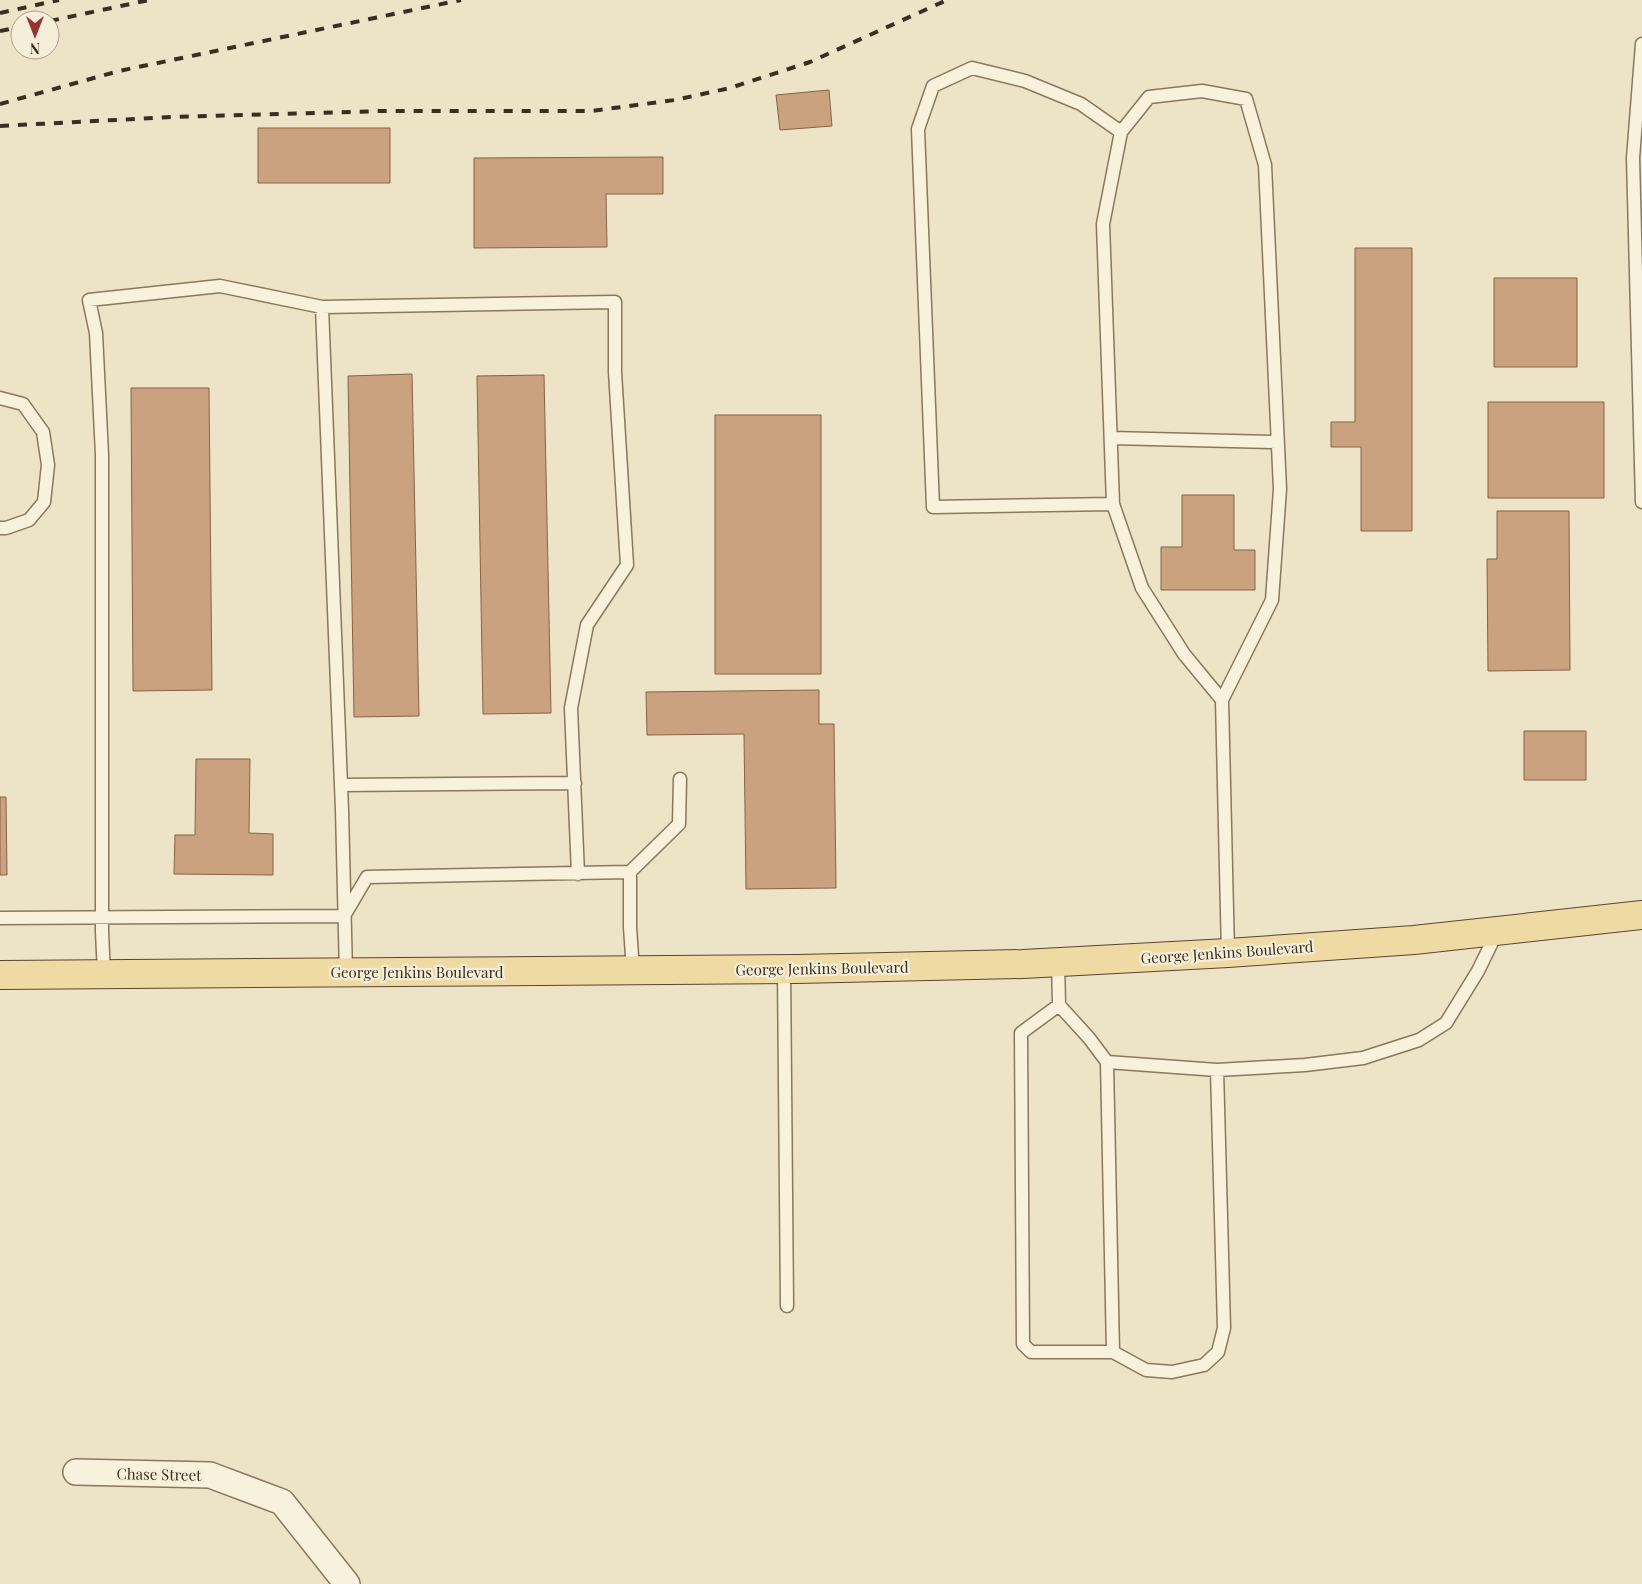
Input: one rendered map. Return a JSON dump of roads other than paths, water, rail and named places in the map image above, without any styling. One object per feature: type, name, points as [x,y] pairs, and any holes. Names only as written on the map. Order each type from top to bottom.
[{"type":"main road","name":"George Jenkins Boulevard","points":[[0,975],[784,970],[1058,962],[1228,953],[1414,940],[1642,915]]},
{"type":"street","name":"Chase Street","points":[[76,1472],[210,1475],[282,1502],[347,1584]]},
{"type":"lane","points":[[1642,44],[1633,158],[1642,502]]},
{"type":"lane","points":[[1113,504],[933,507],[918,129],[933,86],[972,68],[1025,81],[1081,104],[1121,132]]},
{"type":"lane","points":[[1222,700],[1184,654],[1142,588],[1113,504],[1104,224],[1121,132],[1149,98],[1202,91],[1246,98],[1264,165],[1280,489],[1272,600],[1222,700],[1228,953]]},
{"type":"lane","points":[[104,974],[102,918],[102,455],[96,333],[89,300],[220,286],[322,307],[615,302],[615,372],[627,565],[587,625],[571,708],[578,874]]},
{"type":"lane","points":[[322,307],[341,785],[346,973]]},
{"type":"lane","points":[[0,398],[23,404],[43,432],[48,465],[44,502],[29,520],[6,528],[0,528]]},
{"type":"lane","points":[[1111,438],[1278,442]]},
{"type":"lane","points":[[344,916],[367,877],[630,872],[679,824],[680,779]]},
{"type":"lane","points":[[341,785],[575,783]]},
{"type":"lane","points":[[630,872],[630,927],[633,970]]},
{"type":"lane","points":[[0,918],[344,916]]},
{"type":"lane","points":[[1107,1062],[1217,1070],[1305,1065],[1363,1058],[1419,1040],[1446,1023],[1478,971],[1498,930]]},
{"type":"lane","points":[[1058,962],[1059,1006],[1089,1038],[1107,1062],[1113,1352]]},
{"type":"lane","points":[[784,970],[788,1306]]},
{"type":"lane","points":[[1059,1006],[1021,1033],[1024,1344],[1031,1352],[1113,1352],[1146,1370],[1172,1372],[1204,1365],[1218,1352],[1224,1328],[1217,1070]]},
{"type":"railway","points":[[0,13],[59,0]]},
{"type":"railway","points":[[60,19],[149,0]]},
{"type":"railway","points":[[0,104],[119,71],[461,0]]},
{"type":"railway","points":[[0,126],[172,117],[382,111],[591,111],[675,100],[730,88],[810,62],[947,0]]},
{"type":"railway","points":[[0,31],[10,29]]}]
